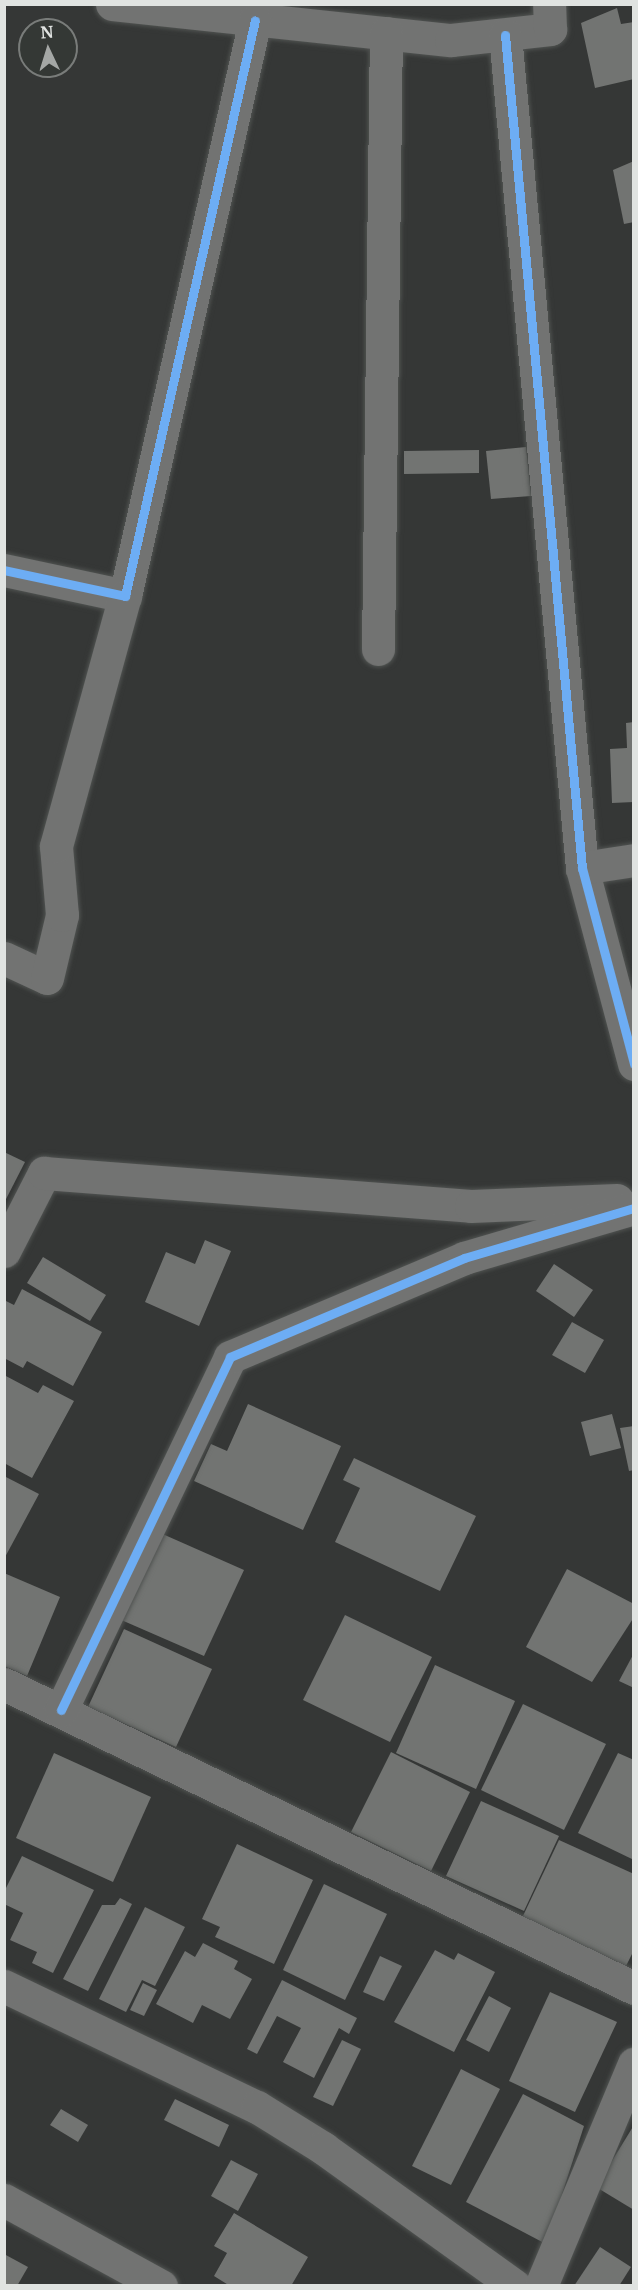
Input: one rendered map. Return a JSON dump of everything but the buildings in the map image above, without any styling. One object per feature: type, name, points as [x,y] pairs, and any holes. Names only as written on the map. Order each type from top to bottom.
[{"type":"street","points":[[112,4],[451,40],[550,29],[549,4]]},
{"type":"street","points":[[4,958],[47,978],[62,915],[56,846],[125,596],[255,20]]},
{"type":"street","points":[[378,649],[386,33]]},
{"type":"street","points":[[505,35],[582,868],[633,1064]]},
{"type":"street","points":[[4,570],[125,596]]},
{"type":"street","points":[[582,868],[633,860]]},
{"type":"street","points":[[4,1251],[44,1173],[471,1206],[633,1199]]},
{"type":"street","points":[[61,1710],[230,1357],[464,1258],[633,1208]]},
{"type":"street","points":[[4,1684],[633,1988]]},
{"type":"street","points":[[4,1986],[256,2108],[323,2148],[515,2286]]},
{"type":"street","points":[[540,2286],[633,2064]]},
{"type":"street","points":[[4,2200],[161,2286]]},
{"type":"cycle path","points":[[4,570],[125,596],[255,20]]},
{"type":"cycle path","points":[[505,35],[582,868],[634,1064]]},
{"type":"cycle path","points":[[61,1710],[230,1357],[464,1258],[634,1208]]}]
